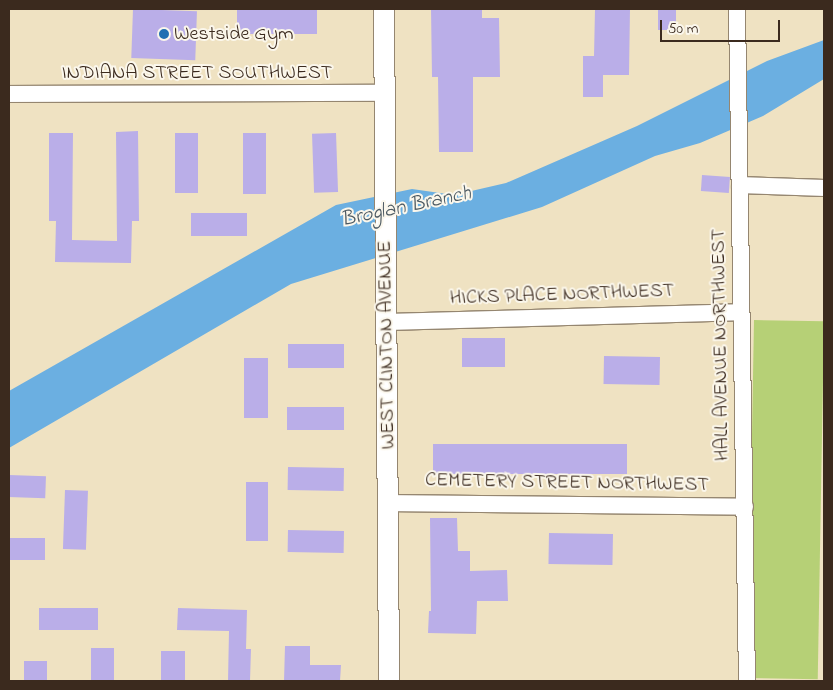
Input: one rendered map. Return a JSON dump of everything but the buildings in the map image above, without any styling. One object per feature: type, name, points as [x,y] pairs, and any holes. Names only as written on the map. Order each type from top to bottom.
[{"type":"street","name":"WEST CLINTON AVENUE","points":[[384,9],[386,322],[390,503],[389,681]]},
{"type":"street","name":"HALL AVENUE NORTHWEST","points":[[737,9],[740,312],[747,681]]},
{"type":"street","name":"INDIANA STREET SOUTHWEST","points":[[9,94],[384,94]]},
{"type":"street","points":[[740,185],[824,188]]},
{"type":"street","name":"HICKS PLACE NORTHWEST","points":[[386,322],[740,312]]},
{"type":"street","name":"CEMETERY STREET NORTHWEST","points":[[390,503],[745,506]]},
{"type":"green space","points":[[754,320],[824,321],[818,679],[748,678]]},
{"type":"water","name":"Broglan Branch","points":[[824,40],[824,79],[763,116],[700,143],[655,156],[542,207],[291,284],[9,448],[9,391],[336,205],[412,189],[454,195],[506,183],[637,126],[767,61]]},
{"type":"place","name":"Westside Gym","points":[[164,34]]}]
